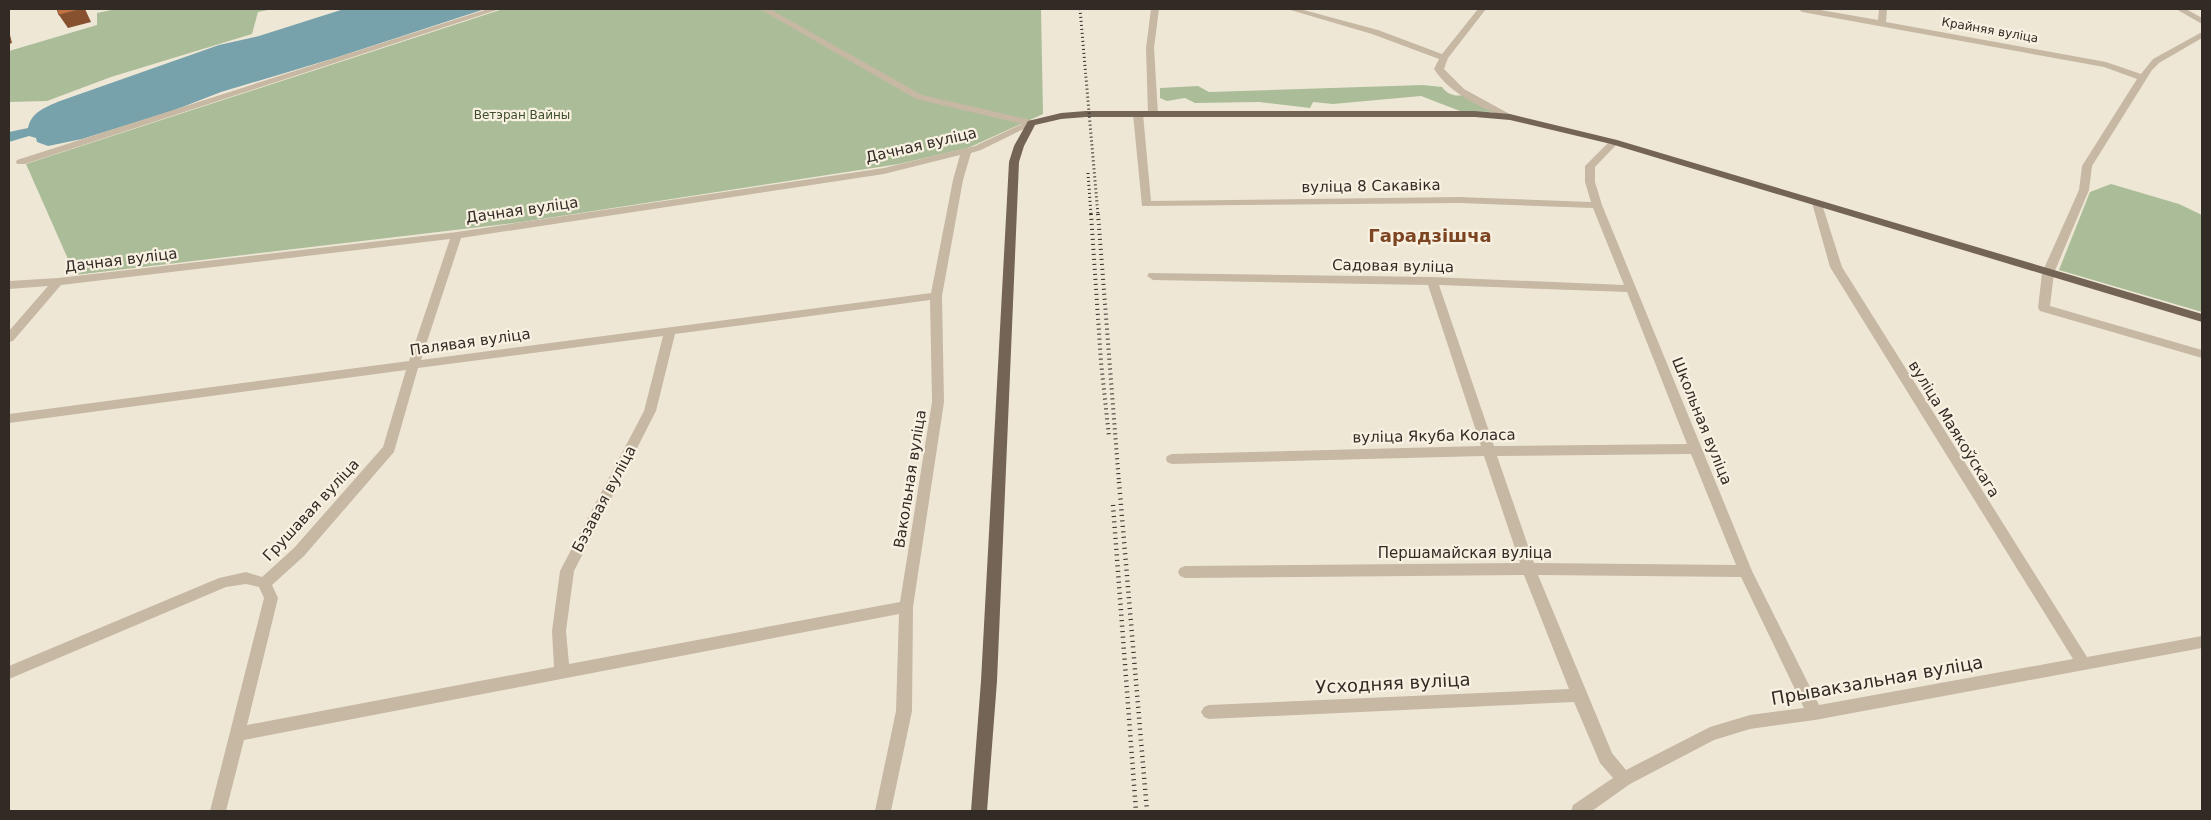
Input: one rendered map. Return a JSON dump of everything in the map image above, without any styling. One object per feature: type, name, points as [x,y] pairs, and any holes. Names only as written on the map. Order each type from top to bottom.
[{"type":"main road","points":[[979,811],[989,681],[1014,162],[1019,146],[1032,123],[1061,116],[1138,114],[1475,114],[1510,117],[1614,142],[2202,318]]},
{"type":"street","points":[[21,162],[496,9]]},
{"type":"street","points":[[764,9],[920,97],[1032,123]]},
{"type":"street","points":[[1153,114],[1150,48],[1155,9]]},
{"type":"street","points":[[1291,9],[1375,32],[1444,58]]},
{"type":"street","points":[[1482,9],[1444,58],[1439,69],[1443,77],[1453,86],[1510,117]]},
{"type":"street","name":"Крайняя вуліца","points":[[1802,9],[2097,63],[2142,78]]},
{"type":"street","points":[[1882,24],[1883,9]]},
{"type":"street","points":[[2180,9],[2202,20]]},
{"type":"street","points":[[2202,36],[2156,61],[2142,78],[2087,166],[2084,190],[2048,273],[2044,308],[2202,354]]},
{"type":"street","name":"вуліца 8 Сакавіка","points":[[1138,114],[1146,204],[1459,200],[1597,204]]},
{"type":"street","name":"Дачная вуліца","points":[[9,285],[58,282],[457,235],[884,171],[966,152],[996,141],[1032,123]]},
{"type":"street","name":"Школьная вуліца","points":[[1614,142],[1590,166],[1590,182],[1597,204],[1745,571],[1815,713]]},
{"type":"street","name":"Вакольная вуліца","points":[[883,811],[904,711],[906,607],[938,402],[936,296],[958,180],[966,152]]},
{"type":"street","name":"вуліца Маякоўскага","points":[[1817,203],[1836,267],[2083,663]]},
{"type":"street","name":"Грушавая вуліца","points":[[218,811],[271,598],[264,583],[299,552],[389,449],[413,366],[457,235]]},
{"type":"street","name":"Садовая вуліца","points":[[1154,276],[1432,281],[1632,289]]},
{"type":"street","points":[[1432,281],[1529,568],[1606,758],[1624,779]]},
{"type":"street","points":[[9,338],[58,282]]},
{"type":"street","name":"Палявая вуліца","points":[[9,418],[936,296]]},
{"type":"street","name":"Бэзавая вуліца","points":[[562,671],[560,631],[566,571],[650,410],[670,331]]},
{"type":"street","name":"вуліца Якуба Коласа","points":[[1172,459],[1488,450],[1697,449]]},
{"type":"street","name":"Першамайская вуліца","points":[[1185,572],[1529,568],[1745,571]]},
{"type":"street","points":[[9,673],[224,582],[246,578],[264,583]]},
{"type":"street","points":[[236,734],[906,607]]},
{"type":"street","name":"Прывакзальная вуліца","points":[[1579,811],[1624,779],[1710,734],[1750,722],[1815,713],[2202,642]]},
{"type":"street","name":"Усходняя вуліца","points":[[1209,712],[1579,695]]},
{"type":"green space","points":[[116,9],[273,9],[258,12],[252,34],[111,77],[47,101],[9,102],[9,51],[97,25],[97,13]]},
{"type":"green space","name":"Ветэран Вайны","points":[[503,9],[1041,9],[1043,114],[968,148],[899,164],[522,222],[75,275],[26,164]]},
{"type":"green space","points":[[1423,85],[1442,87],[1451,94],[1463,95],[1493,112],[1460,111],[1421,96],[1333,104],[1313,102],[1310,108],[1259,102],[1195,103],[1185,98],[1167,101],[1160,98],[1160,88],[1198,86],[1209,92]]},
{"type":"green space","points":[[2111,184],[2179,204],[2202,215],[2202,312],[2059,270],[2090,192]]},
{"type":"water","points":[[344,9],[485,9],[338,57],[221,92],[172,111],[82,139],[48,146],[37,142],[36,138],[29,136],[9,142],[9,132],[28,128],[36,114],[60,101],[219,45],[259,36]]},
{"type":"building","points":[[57,9],[82,9],[59,15]]},
{"type":"railway","points":[[1080,9],[1098,215]]},
{"type":"railway","points":[[1088,173],[1091,215]]},
{"type":"railway","points":[[1091,214],[1101,362],[1109,437]]},
{"type":"railway","points":[[1098,214],[1119,483]]},
{"type":"railway","points":[[1119,482],[1147,811]]},
{"type":"railway","points":[[1113,505],[1136,811]]},
{"type":"district","name":"Гарадзішча","points":[[1430,235]]}]
